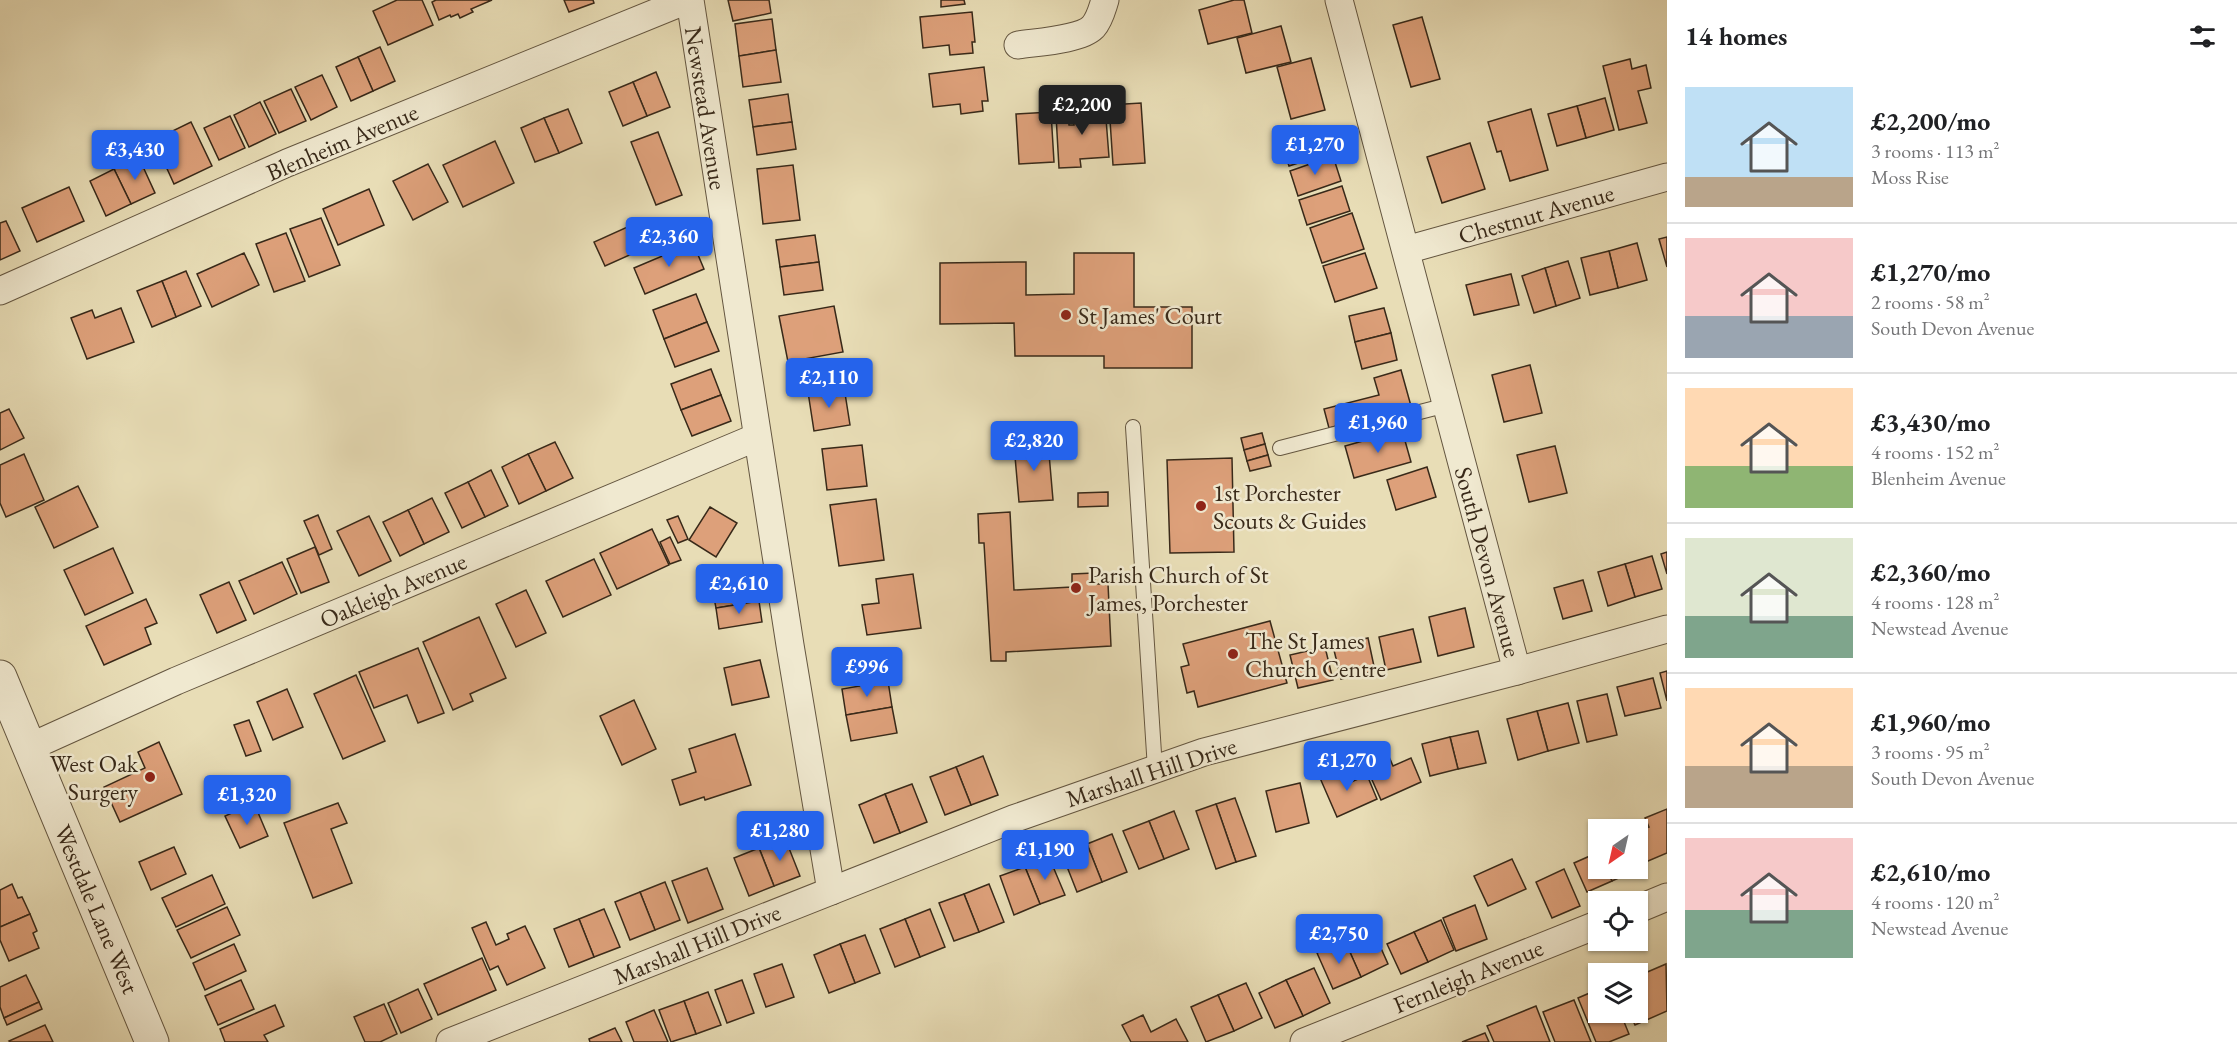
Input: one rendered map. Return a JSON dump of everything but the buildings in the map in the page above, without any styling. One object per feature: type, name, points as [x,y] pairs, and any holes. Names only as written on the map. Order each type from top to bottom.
[{"type":"street","name":"Blenheim Avenue","points":[[0,291],[287,163],[688,0]]},
{"type":"street","name":"Newstead Avenue","points":[[688,0],[831,891]]},
{"type":"street","points":[[1018,45],[1080,35],[1093,27],[1101,14],[1105,0]]},
{"type":"street","name":"South Devon Avenue","points":[[1339,0],[1517,671]]},
{"type":"street","name":"Chestnut Avenue","points":[[1406,250],[1667,177]]},
{"type":"street","name":"Oakleigh Avenue","points":[[30,747],[187,676],[757,437]]},
{"type":"street","name":"Marshall Hill Drive","points":[[450,1042],[1013,819],[1204,752],[1517,671],[1667,629]]},
{"type":"street","name":"Westdale Lane West","points":[[0,677],[152,1042]]},
{"type":"street","points":[[1648,905],[1667,897]]},
{"type":"street","name":"Fernleigh Avenue","points":[[1304,1042],[1588,928]]},
{"type":"lane","points":[[1280,448],[1447,405]]},
{"type":"lane","points":[[1133,428],[1155,769]]},
{"type":"place","name":"St James' Court","points":[[1066,315]]},
{"type":"place","name":"1st Porchester Scouts & Guides","points":[[1201,506]]},
{"type":"place","name":"Parish Church of St James, Porchester","points":[[1076,588]]},
{"type":"place","name":"The St James Church Centre","points":[[1233,654]]},
{"type":"place","name":"West Oak Surgery","points":[[150,777]]}]
